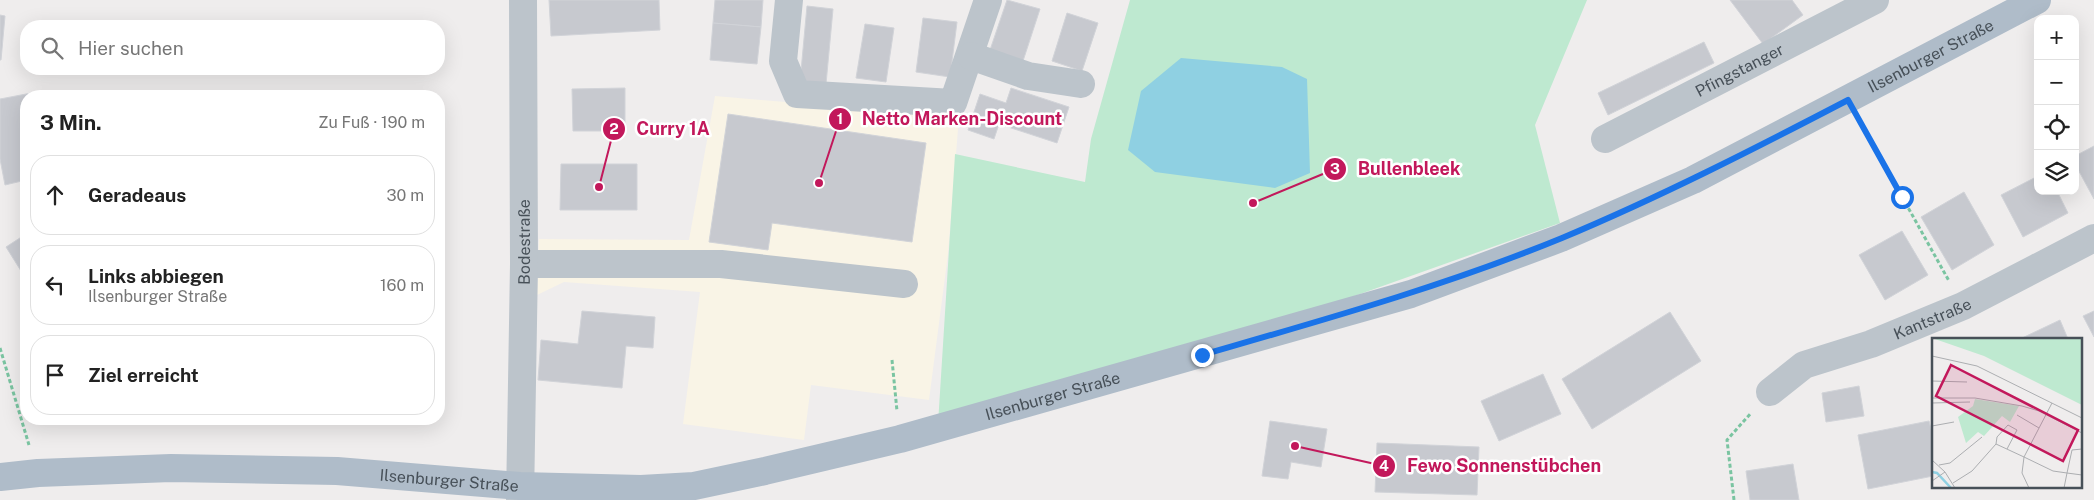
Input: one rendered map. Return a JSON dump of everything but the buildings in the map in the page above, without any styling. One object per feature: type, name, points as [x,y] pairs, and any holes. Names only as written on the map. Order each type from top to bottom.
[{"type":"main road","name":"Ilsenburger Straße","points":[[0,477],[38,472],[171,468],[337,471],[520,493],[641,489],[694,486],[900,439],[1411,294],[1561,238],[1658,196],[1848,100],[2037,0]]},
{"type":"street","name":"Bodestraße","points":[[520,493],[524,264],[523,0]]},
{"type":"street","points":[[789,0],[783,61],[797,94],[953,103],[971,56],[988,0]]},
{"type":"street","name":"Pfingstanger","points":[[1605,139],[1875,0]]},
{"type":"street","points":[[971,56],[1028,76],[1081,84]]},
{"type":"street","name":"Kantstraße","points":[[1770,392],[1804,365],[1871,344],[1963,306],[2094,238]]},
{"type":"street","points":[[524,264],[721,264],[904,284]]},
{"type":"path","points":[[1848,100],[1963,306]]},
{"type":"path","points":[[0,348],[20,413]]},
{"type":"path","points":[[892,360],[900,439]]},
{"type":"path","points":[[1734,500],[1727,440],[1770,392]]},
{"type":"path","points":[[24,425],[38,472]]},
{"type":"shaded area","points":[[715,96],[959,117],[948,254],[929,400],[811,385],[804,440],[683,424],[700,292],[564,282],[537,295],[539,239],[689,240]]},
{"type":"green space","points":[[1130,0],[1587,0],[1535,125],[1560,223],[1239,337],[938,424],[955,154],[1085,182],[1091,139]]},
{"type":"water","points":[[1181,58],[1282,67],[1307,79],[1310,173],[1275,188],[1155,172],[1128,150],[1141,91]]},
{"type":"place","name":"Netto Marken-Discount","points":[[819,183]]},
{"type":"place","name":"Curry 1A","points":[[599,187]]},
{"type":"place","name":"Bullenbleek","points":[[1253,203]]},
{"type":"place","name":"Fewo Sonnenstübchen","points":[[1295,446]]},
{"type":"route","points":[[1202,355],[1411,294],[1561,238],[1693,180],[1848,100],[1902,197]]}]
